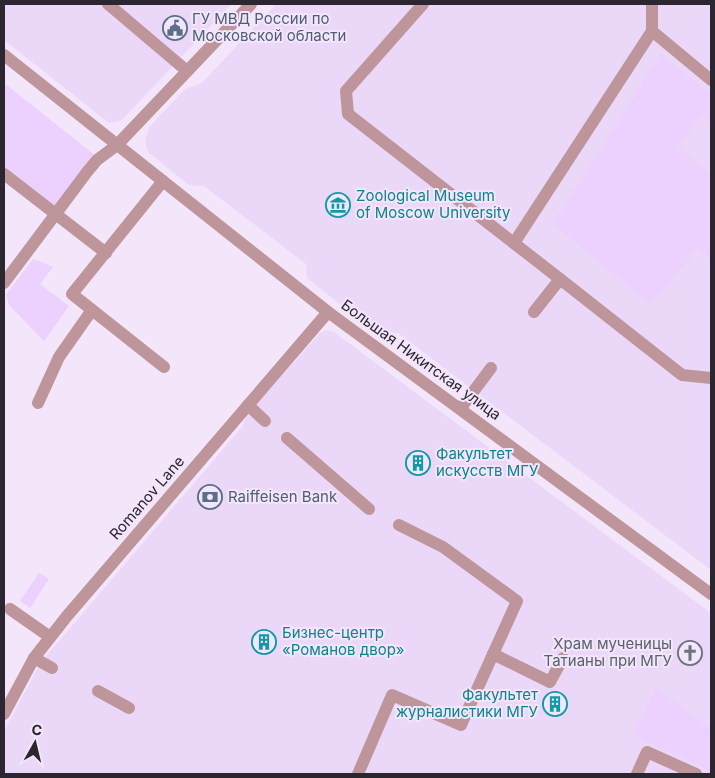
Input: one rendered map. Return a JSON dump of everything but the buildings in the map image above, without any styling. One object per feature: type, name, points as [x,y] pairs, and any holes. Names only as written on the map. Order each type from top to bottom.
[{"type":"street","points":[[108,4],[187,71]]},
{"type":"street","points":[[4,283],[96,160],[117,145],[251,4]]},
{"type":"street","points":[[423,4],[346,91],[348,114],[682,375],[711,378]]},
{"type":"street","points":[[514,243],[652,31],[652,4]]},
{"type":"street","points":[[652,31],[711,80]]},
{"type":"street","name":"Большая Никитская улица","points":[[4,55],[328,312],[711,594]]},
{"type":"street","points":[[4,174],[106,253]]},
{"type":"street","points":[[163,181],[72,294],[164,367]]},
{"type":"street","points":[[534,312],[560,279]]},
{"type":"street","points":[[38,403],[59,358],[92,310]]},
{"type":"street","name":"Romanov Lane","points":[[4,714],[34,658],[50,637],[328,312]]},
{"type":"street","points":[[460,408],[491,368]]},
{"type":"street","points":[[248,406],[265,420]]},
{"type":"street","points":[[287,438],[369,509]]},
{"type":"street","points":[[358,774],[392,695],[462,725],[517,601],[444,547],[399,525]]},
{"type":"street","points":[[10,609],[50,637]]},
{"type":"street","points":[[493,654],[550,682],[563,658]]},
{"type":"street","points":[[34,658],[52,668]]},
{"type":"street","points":[[98,692],[128,708]]},
{"type":"street","points":[[637,774],[646,752],[696,774]]},
{"type":"shaded area","points":[[4,4],[231,4],[122,120],[109,123],[4,40]]},
{"type":"shaded area","points":[[276,4],[711,4],[711,570],[398,333],[376,331],[364,323],[307,278],[306,264],[204,186],[189,185],[148,152],[145,140],[150,126],[185,89],[202,83]]},
{"type":"shaded area","points":[[661,54],[711,94],[711,123],[702,116],[677,146],[711,175],[711,259],[698,248],[651,304],[553,224]]},
{"type":"shaded area","points":[[4,83],[96,156],[54,209],[4,170]]},
{"type":"shaded area","points":[[33,259],[53,267],[40,284],[69,306],[44,341],[9,305],[6,295]]},
{"type":"shaded area","points":[[327,330],[334,332],[711,613],[711,774],[4,774],[4,731],[41,662],[242,427],[247,415],[320,333]]},
{"type":"shaded area","points":[[39,573],[49,579],[30,608],[20,601]]},
{"type":"shaded area","points":[[656,688],[711,729],[711,771],[634,736]]},
{"type":"place","name":"ГУ МВД России по Московской области","points":[[175,28]]},
{"type":"place","name":"Zoological Museum of Moscow University","points":[[338,205]]},
{"type":"place","name":"Факультет искусств МГУ","points":[[418,463]]},
{"type":"place","name":"Raiffeisen Bank","points":[[210,497]]},
{"type":"place","name":"Бизнес-центр «Романов двор»","points":[[264,642]]},
{"type":"place","name":"Храм мученицы Татианы при МГУ","points":[[690,653]]},
{"type":"place","name":"Факультет журналистики МГУ","points":[[555,704]]}]
